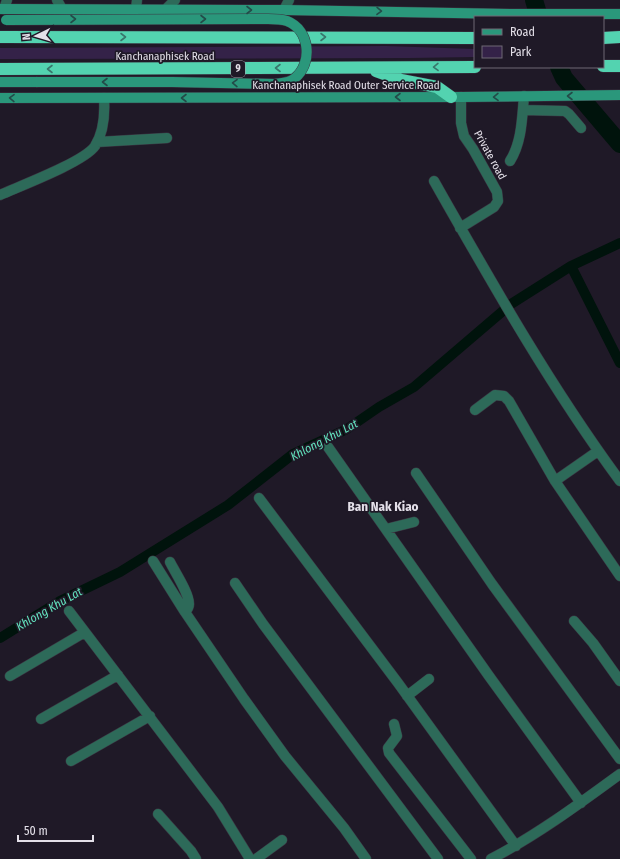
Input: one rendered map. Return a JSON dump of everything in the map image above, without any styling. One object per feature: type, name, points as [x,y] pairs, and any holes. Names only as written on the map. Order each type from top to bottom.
[{"type":"highway","name":"Kanchanaphisek Road","points":[[0,37],[474,38]]},
{"type":"highway","points":[[604,38],[620,37]]},
{"type":"highway","points":[[604,66],[620,66]]},
{"type":"highway","name":"Kanchanaphisek Road","points":[[0,69],[474,67]]},
{"type":"highway","points":[[370,68],[384,75],[401,80],[437,87],[456,97]]},
{"type":"main road","points":[[4,6],[59,4],[136,5],[166,10],[620,14]]},
{"type":"main road","points":[[0,82],[172,82],[274,84],[288,82],[300,73],[306,63],[307,49],[305,40],[299,31],[292,25],[287,22],[268,19],[3,20]]},
{"type":"main road","name":"Kanchanaphisek Road Outer Service Road","points":[[0,98],[456,97],[620,95]]},
{"type":"street","points":[[166,10],[175,0]]},
{"type":"street","points":[[284,10],[289,0]]},
{"type":"street","points":[[510,161],[516,152],[520,136],[524,96]]},
{"type":"street","name":"Private road","points":[[456,97],[464,136],[497,192],[498,201],[494,207],[460,228]]},
{"type":"street","points":[[0,195],[74,162],[94,148],[103,122],[104,98]]},
{"type":"street","points":[[522,110],[565,111],[581,128]]},
{"type":"street","points":[[97,142],[167,138]]},
{"type":"street","points":[[434,181],[512,317],[598,451],[620,480]]},
{"type":"street","points":[[475,410],[495,395],[504,396],[509,401],[555,481],[620,576]]},
{"type":"street","points":[[328,447],[489,676],[581,802]]},
{"type":"street","points":[[555,481],[598,451]]},
{"type":"street","points":[[416,473],[492,584],[620,759]]},
{"type":"street","points":[[259,498],[407,696],[516,846]]},
{"type":"street","points":[[386,529],[414,522]]},
{"type":"street","points":[[153,561],[185,612],[244,699],[285,756],[344,828],[366,859]]},
{"type":"street","points":[[170,562],[187,595],[189,602],[188,608],[185,612]]},
{"type":"street","points":[[235,583],[263,624],[438,859]]},
{"type":"street","points":[[69,611],[218,807],[250,859]]},
{"type":"street","points":[[574,621],[594,643],[620,680]]},
{"type":"street","points":[[10,676],[85,632]]},
{"type":"street","points":[[41,719],[118,675]]},
{"type":"street","points":[[407,696],[429,679]]},
{"type":"street","points":[[71,761],[150,716]]},
{"type":"street","points":[[394,724],[397,736],[388,748],[389,753],[471,859]]},
{"type":"street","points":[[491,859],[505,856],[516,846],[620,774]]},
{"type":"street","points":[[158,814],[191,851],[196,859]]},
{"type":"street","points":[[256,859],[282,840]]},
{"type":"green space","points":[[386,46],[474,49],[474,57],[0,59],[0,48]]},
{"type":"waterway","points":[[534,0],[539,16]]},
{"type":"waterway","points":[[559,68],[564,78],[620,144]]},
{"type":"waterway","name":"Khlong Khu Lat","points":[[0,638],[60,601],[120,572],[228,505],[293,454],[347,429],[379,407],[414,387],[511,304],[571,266],[620,243]]},
{"type":"waterway","points":[[571,266],[620,363]]},
{"type":"district","name":"Ban Nak Kiao","points":[[383,506]]}]
